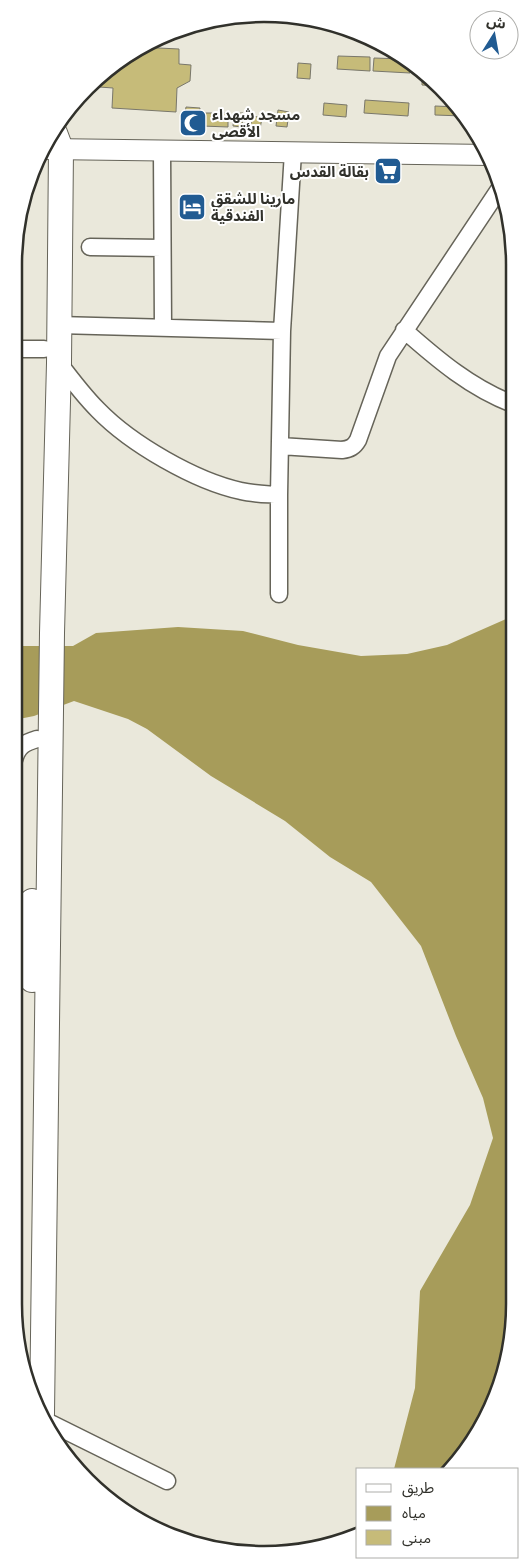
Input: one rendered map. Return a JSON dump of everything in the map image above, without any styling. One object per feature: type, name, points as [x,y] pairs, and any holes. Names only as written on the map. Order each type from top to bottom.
[{"type":"highway","points":[[51,356],[58,325],[54,145]]},
{"type":"highway","points":[[42,1398],[42,732],[46,633],[51,356],[45,234],[54,145]]},
{"type":"highway","points":[[26,1346],[32,996],[23,942],[42,732]]},
{"type":"main road","points":[[55,143],[162,151],[481,156]]},
{"type":"street","points":[[162,151],[163,328]]},
{"type":"street","points":[[279,594],[282,331],[292,152]]},
{"type":"street","points":[[280,446],[342,450],[355,446],[388,356],[496,194]]},
{"type":"street","points":[[90,247],[162,248]]},
{"type":"street","points":[[58,325],[282,331]]},
{"type":"street","points":[[404,330],[432,355],[465,380],[506,401]]},
{"type":"street","points":[[22,351],[51,356],[99,412],[132,438],[161,457],[202,478],[225,487],[279,496]]},
{"type":"street","points":[[22,745],[42,732]]},
{"type":"street","points":[[55,1426],[167,1481]]},
{"type":"water","points":[[506,619],[506,1319],[502,1351],[494,1381],[482,1411],[466,1438],[442,1468],[394,1468],[415,1388],[420,1291],[470,1205],[493,1138],[483,1098],[456,1036],[421,946],[371,882],[330,857],[285,821],[211,776],[147,729],[128,719],[74,701],[34,716],[22,718],[22,646],[73,646],[96,633],[178,627],[243,631],[298,645],[361,656],[407,654],[447,645]]},
{"type":"building","points":[[156,48],[179,49],[179,64],[191,65],[190,81],[177,88],[176,112],[112,108],[113,88],[100,87],[130,63]]},
{"type":"building","points":[[338,56],[370,57],[370,71],[337,69]]},
{"type":"building","points":[[374,58],[392,59],[410,72],[410,73],[373,71]]},
{"type":"building","points":[[298,63],[311,64],[310,79],[297,78]]},
{"type":"building","points":[[365,100],[409,103],[408,116],[364,113]]},
{"type":"building","points":[[324,103],[347,105],[346,117],[323,115]]},
{"type":"building","points":[[435,106],[447,107],[455,116],[435,115]]},
{"type":"building","points":[[186,107],[200,108],[197,128],[183,126]]},
{"type":"building","points":[[278,110],[289,112],[287,127],[276,126]]},
{"type":"building","points":[[203,113],[228,113],[228,127],[202,126]]},
{"type":"building","points":[[234,113],[243,113],[242,127],[233,126]]},
{"type":"building","points":[[253,116],[262,118],[260,129],[250,127]]},
{"type":"place","name":"مسجد شهداء الأقصى","points":[[193,123]]},
{"type":"place","name":"بقالة القدس","points":[[388,171]]},
{"type":"place","name":"مارينا للشقق الفندقية","points":[[192,207]]}]
